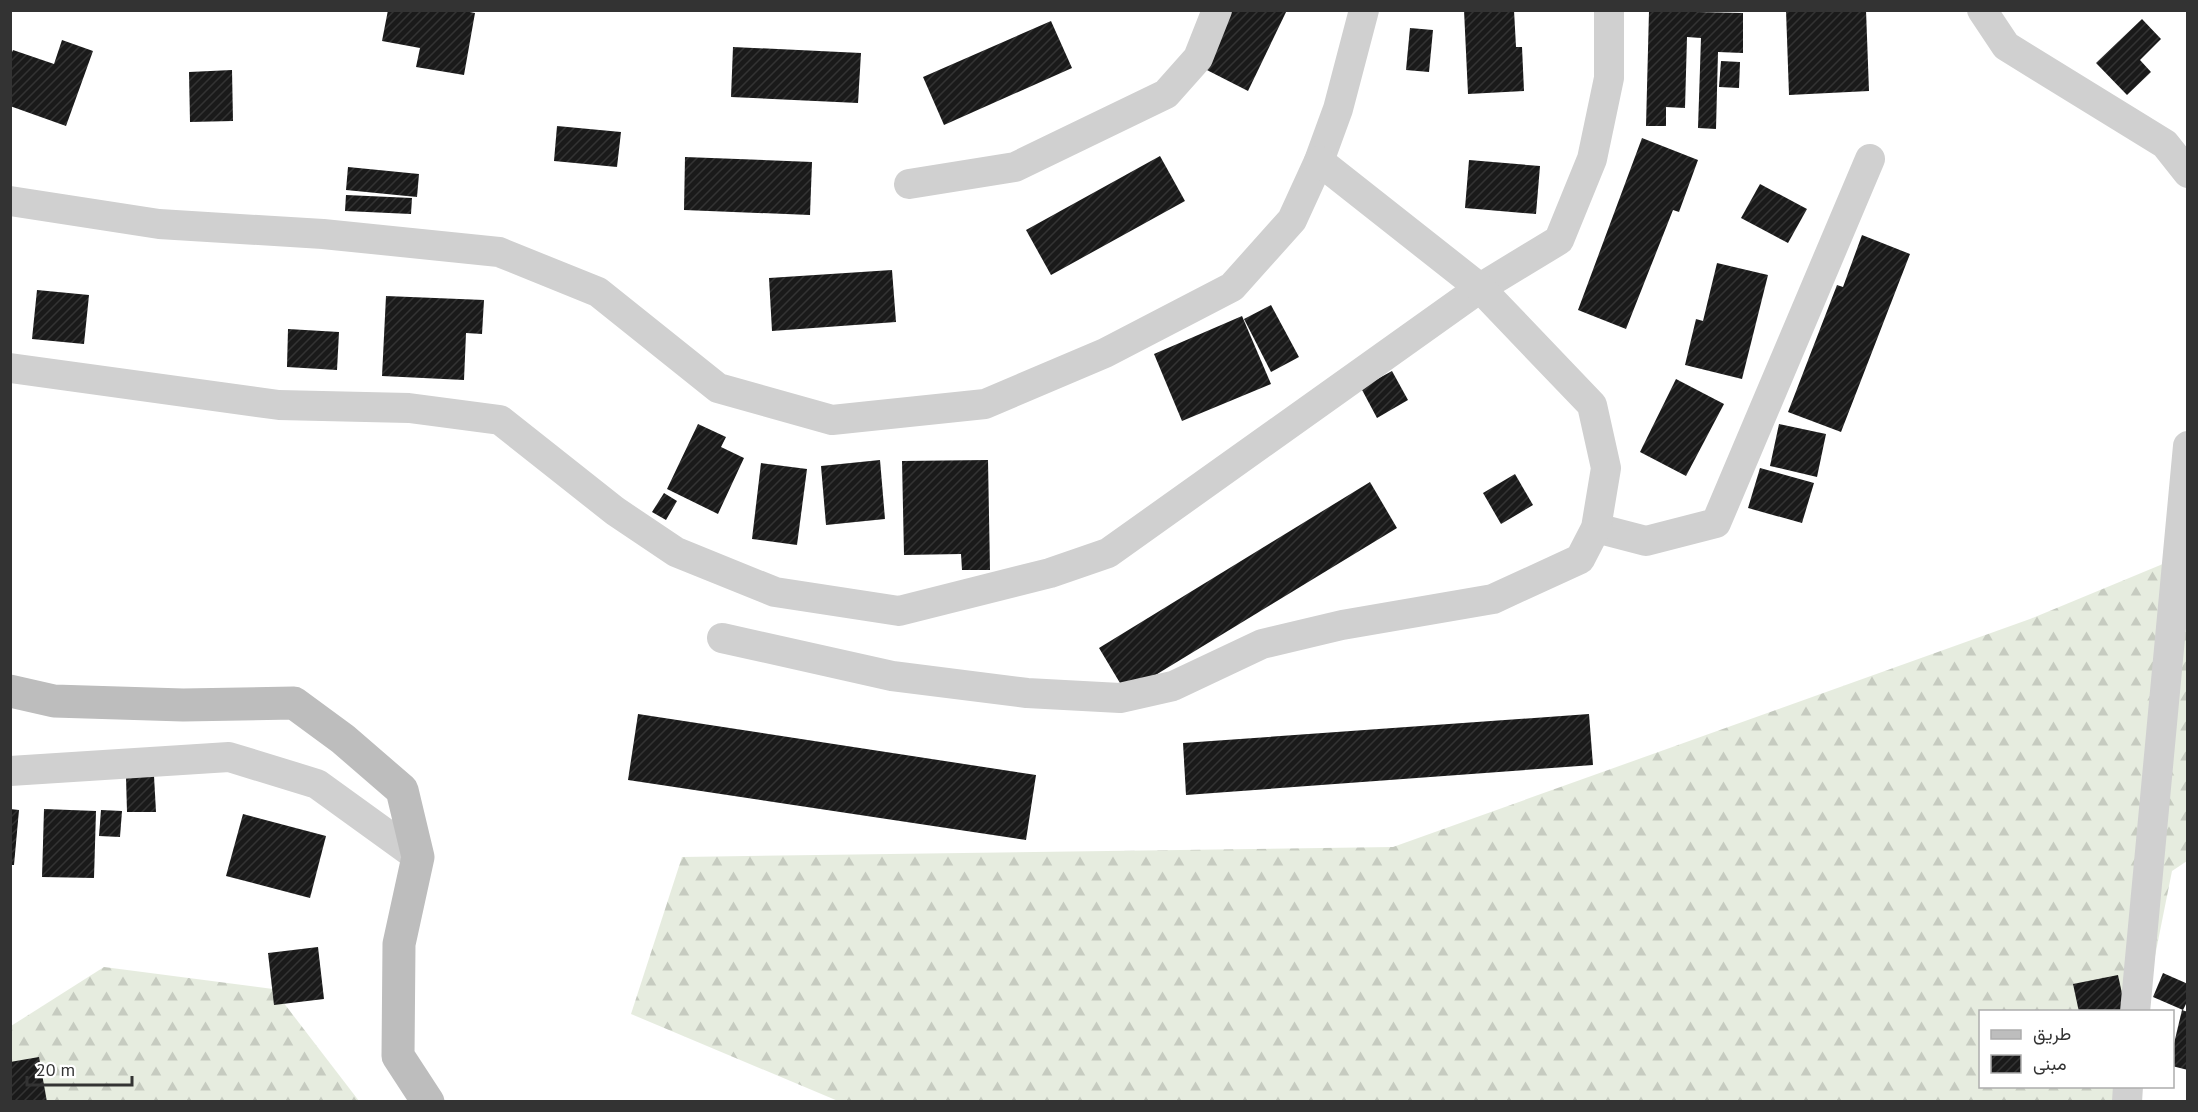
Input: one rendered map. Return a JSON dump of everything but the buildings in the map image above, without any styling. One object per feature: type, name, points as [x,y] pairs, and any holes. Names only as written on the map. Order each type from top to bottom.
[{"type":"main road","points":[[10,691],[54,701],[183,705],[294,703],[343,738],[402,790],[418,857],[399,944],[398,1056],[428,1101]]},
{"type":"street","points":[[909,184],[1015,167],[1166,94],[1198,58],[1217,10]]},
{"type":"street","points":[[10,201],[159,224],[323,234],[499,252],[598,292],[718,388],[832,420],[985,404],[1105,353],[1232,287],[1292,220],[1319,161],[1338,109],[1364,10]]},
{"type":"street","points":[[10,368],[279,405],[409,408],[500,420],[615,511],[676,552],[775,592],[899,611],[1050,573],[1108,553],[1480,288],[1559,240],[1592,159],[1609,78],[1609,10]]},
{"type":"street","points":[[1982,10],[2006,46],[2165,144],[2187,173]]},
{"type":"street","points":[[1596,528],[1646,541],[1716,524],[1870,159]]},
{"type":"street","points":[[722,638],[892,676],[1027,693],[1120,698],[1173,687],[1262,644],[1342,625],[1493,599],[1580,559],[1596,528],[1606,468],[1592,405],[1480,288],[1319,161]]},
{"type":"street","points":[[2135,1010],[2187,446]]},
{"type":"street","points":[[10,771],[229,757],[317,784],[418,857]]},
{"type":"green space","points":[[2187,554],[2187,861],[2172,871],[2144,1010],[1979,1010],[1979,1088],[2129,1088],[2126,1101],[838,1101],[631,1014],[682,857],[1393,847],[2030,619]]},
{"type":"green space","points":[[104,967],[273,989],[359,1101],[11,1102],[11,1026]]}]
